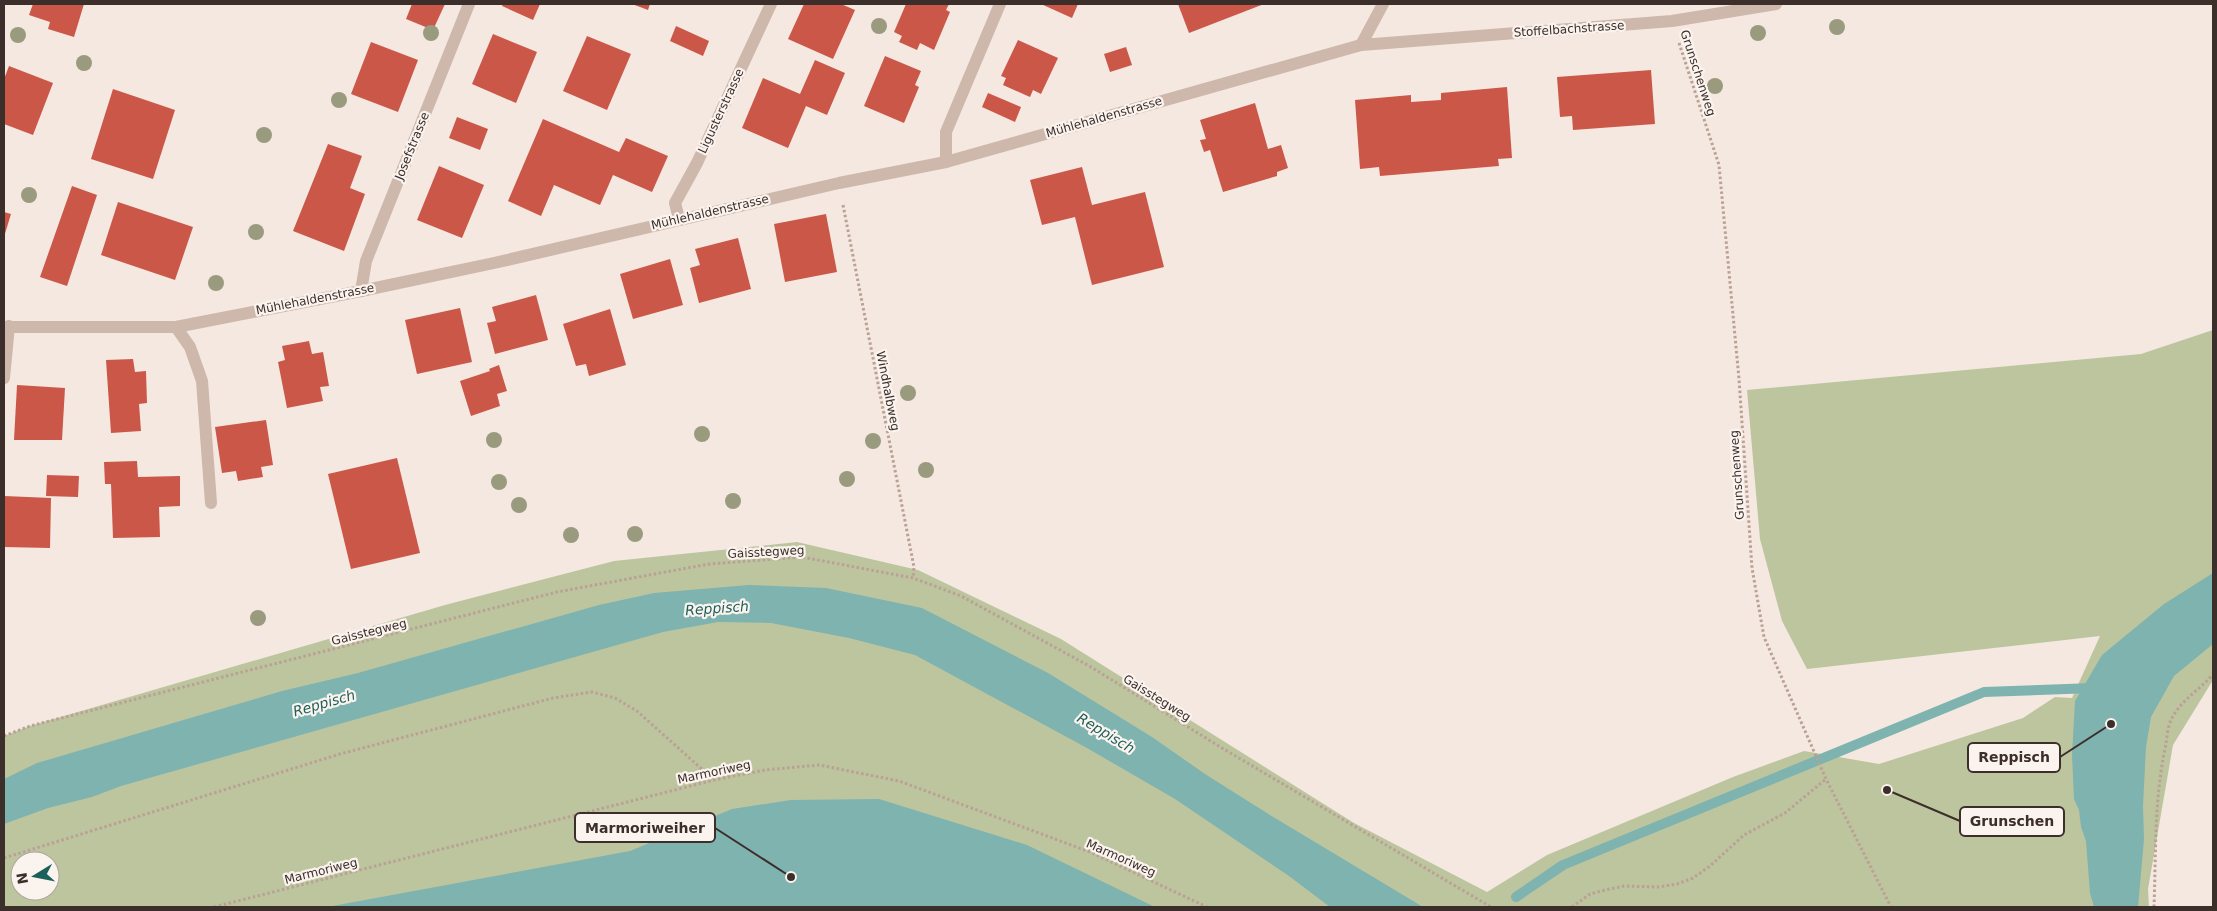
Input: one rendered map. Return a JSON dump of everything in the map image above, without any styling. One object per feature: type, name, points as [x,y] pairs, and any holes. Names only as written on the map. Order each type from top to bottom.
[{"type":"street","name":"Josefstrasse","points":[[361,291],[366,261],[469,4]]},
{"type":"street","name":"Ligusterstrasse","points":[[679,219],[676,203],[697,163],[771,4]]},
{"type":"street","points":[[946,162],[946,132],[1000,4]]},
{"type":"street","points":[[1361,45],[1383,4]]},
{"type":"street","name":"Stoffelbachstrasse","points":[[1361,45],[1672,21],[1776,4]]},
{"type":"street","name":"Mühlehaldenstrasse","points":[[6,327],[176,327],[361,291],[494,263],[679,219],[946,162],[1361,45]]},
{"type":"street","points":[[4,378],[6,327]]},
{"type":"street","points":[[176,327],[190,347],[202,381],[211,503]]},
{"type":"path","name":"Grunschenweg","points":[[1672,21],[1719,165],[1739,379],[1752,568],[1764,637],[1822,771],[1891,907]]},
{"type":"path","name":"Windhalbweg","points":[[843,208],[914,567],[913,578]]},
{"type":"path","name":"Gaisstegweg","points":[[4,736],[30,726],[557,592],[709,564],[802,557],[913,578],[961,596],[1091,667],[1222,748],[1491,907]]},
{"type":"path","points":[[2154,907],[2157,802],[2163,756],[2171,719],[2183,703],[2202,688],[2213,674]]},
{"type":"path","points":[[4,858],[340,754],[553,698],[592,692],[615,698],[637,711],[714,780]]},
{"type":"path","name":"Marmoriweg","points":[[214,907],[714,780],[765,770],[819,765],[899,781],[1090,852],[1207,907]]},
{"type":"path","points":[[1572,907],[1590,894],[1605,890],[1624,886],[1658,887],[1677,884],[1693,878],[1710,866],[1744,834],[1785,813],[1826,779]]},
{"type":"green space","points":[[2213,330],[2213,680],[2173,745],[2148,889],[2149,907],[4,907],[4,736],[30,726],[445,605],[614,561],[797,542],[918,570],[1061,639],[1354,823],[1487,892],[1547,855],[1733,777],[1804,751],[1879,764],[2023,718],[2055,697],[2072,698],[2100,636],[1807,669],[1782,621],[1760,539],[1747,390],[2141,354]]},
{"type":"water","points":[[2213,573],[2213,644],[2174,676],[2151,717],[2146,747],[2143,806],[2144,839],[2138,907],[2094,907],[2090,893],[2086,841],[2081,827],[2079,810],[2074,799],[2072,755],[2075,701],[2102,655],[2164,604]]},
{"type":"water","points":[[749,585],[826,588],[922,608],[1048,673],[1152,737],[1205,774],[1270,815],[1423,907],[1330,907],[1289,876],[1175,799],[1087,748],[915,655],[849,638],[771,623],[718,622],[663,632],[121,786],[92,797],[48,808],[4,824],[4,779],[37,763],[282,691],[358,673],[599,605],[654,593]]},
{"type":"water","points":[[879,799],[1027,845],[1155,907],[327,907],[630,851],[732,809],[791,800]]},
{"type":"building","points":[[33,4],[84,4],[74,37],[48,29],[50,22],[29,15]]},
{"type":"building","points":[[412,4],[445,4],[433,30],[406,19]]},
{"type":"building","points":[[503,4],[540,4],[533,20],[502,6]]},
{"type":"building","points":[[632,4],[650,4],[648,10]]},
{"type":"building","points":[[804,4],[841,4],[855,10],[833,59],[788,39]]},
{"type":"building","points":[[906,4],[949,4],[946,10],[950,12],[934,50],[920,43],[917,50],[899,42],[902,36],[894,32]]},
{"type":"building","points":[[1041,4],[1078,4],[1072,18]]},
{"type":"building","points":[[1178,4],[1264,4],[1189,33]]},
{"type":"building","points":[[676,26],[709,41],[703,56],[670,41]]},
{"type":"building","points":[[493,34],[537,52],[516,103],[472,84]]},
{"type":"building","points":[[587,36],[631,54],[607,110],[563,91]]},
{"type":"building","points":[[1018,40],[1058,58],[1041,94],[1033,90],[1030,97],[1003,85],[1006,78],[1001,76]]},
{"type":"building","points":[[371,42],[418,60],[398,112],[351,94]]},
{"type":"building","points":[[1126,47],[1132,65],[1110,72],[1104,54]]},
{"type":"building","points":[[885,56],[921,71],[915,85],[919,87],[904,123],[864,106]]},
{"type":"building","points":[[815,60],[845,73],[827,115],[806,106],[788,148],[742,128],[763,78],[800,94]]},
{"type":"building","points":[[9,66],[53,83],[33,135],[4,124],[4,79]]},
{"type":"building","points":[[1651,70],[1655,124],[1573,130],[1572,116],[1560,117],[1557,77]]},
{"type":"building","points":[[1507,87],[1512,158],[1498,159],[1499,166],[1380,176],[1379,167],[1360,169],[1355,100],[1411,95],[1411,102],[1441,100],[1441,93]]},
{"type":"building","points":[[113,89],[175,110],[153,179],[91,159]]},
{"type":"building","points":[[988,93],[1021,107],[1015,122],[982,107]]},
{"type":"building","points":[[1255,103],[1268,149],[1281,145],[1288,168],[1277,172],[1277,176],[1223,192],[1210,150],[1204,152],[1200,140],[1206,139],[1200,120]]},
{"type":"building","points":[[457,117],[488,129],[480,150],[449,138]]},
{"type":"building","points":[[543,119],[619,152],[626,138],[668,156],[652,192],[613,175],[600,205],[554,185],[541,216],[508,201]]},
{"type":"building","points":[[328,144],[362,156],[350,188],[365,194],[344,251],[293,231]]},
{"type":"building","points":[[439,166],[484,185],[462,238],[417,220]]},
{"type":"building","points":[[1082,167],[1092,205],[1145,192],[1164,267],[1092,285],[1075,217],[1042,225],[1030,180]]},
{"type":"building","points":[[72,186],[97,195],[67,286],[40,277]]},
{"type":"building","points":[[118,202],[193,227],[175,280],[101,255]]},
{"type":"building","points":[[4,212],[11,214],[4,237]]},
{"type":"building","points":[[826,214],[837,272],[785,282],[774,224]]},
{"type":"building","points":[[738,238],[751,289],[699,303],[690,268],[700,265],[695,249]]},
{"type":"building","points":[[670,259],[683,305],[633,319],[620,274]]},
{"type":"building","points":[[536,295],[548,340],[495,354],[487,323],[496,321],[492,307]]},
{"type":"building","points":[[460,308],[472,362],[417,374],[405,320]]},
{"type":"building","points":[[610,309],[626,365],[589,376],[586,364],[576,366],[563,324]]},
{"type":"building","points":[[309,341],[312,354],[323,352],[329,386],[320,387],[323,401],[287,408],[278,362],[285,360],[282,346]]},
{"type":"building","points":[[133,359],[135,372],[146,371],[147,403],[139,404],[141,431],[111,433],[106,360]]},
{"type":"building","points":[[499,365],[507,391],[497,394],[500,406],[471,416],[460,381],[490,371],[489,369]]},
{"type":"building","points":[[17,385],[65,388],[62,440],[14,440]]},
{"type":"building","points":[[266,420],[273,465],[261,467],[263,477],[238,481],[236,471],[222,473],[215,427]]},
{"type":"building","points":[[397,458],[420,553],[351,569],[328,474]]},
{"type":"building","points":[[137,461],[138,477],[180,476],[180,506],[159,507],[160,537],[113,538],[111,484],[105,484],[104,462]]},
{"type":"building","points":[[47,475],[79,476],[78,497],[46,496]]},
{"type":"building","points":[[4,496],[51,498],[50,548],[4,547]]},
{"type":"waterway","points":[[1516,897],[1563,865],[1984,692],[2094,688]]},
{"type":"place","name":"Reppisch","points":[[2111,724]]},
{"type":"place","name":"Grunschen","points":[[1887,790]]},
{"type":"place","name":"Marmoriweiher","points":[[791,877]]}]
